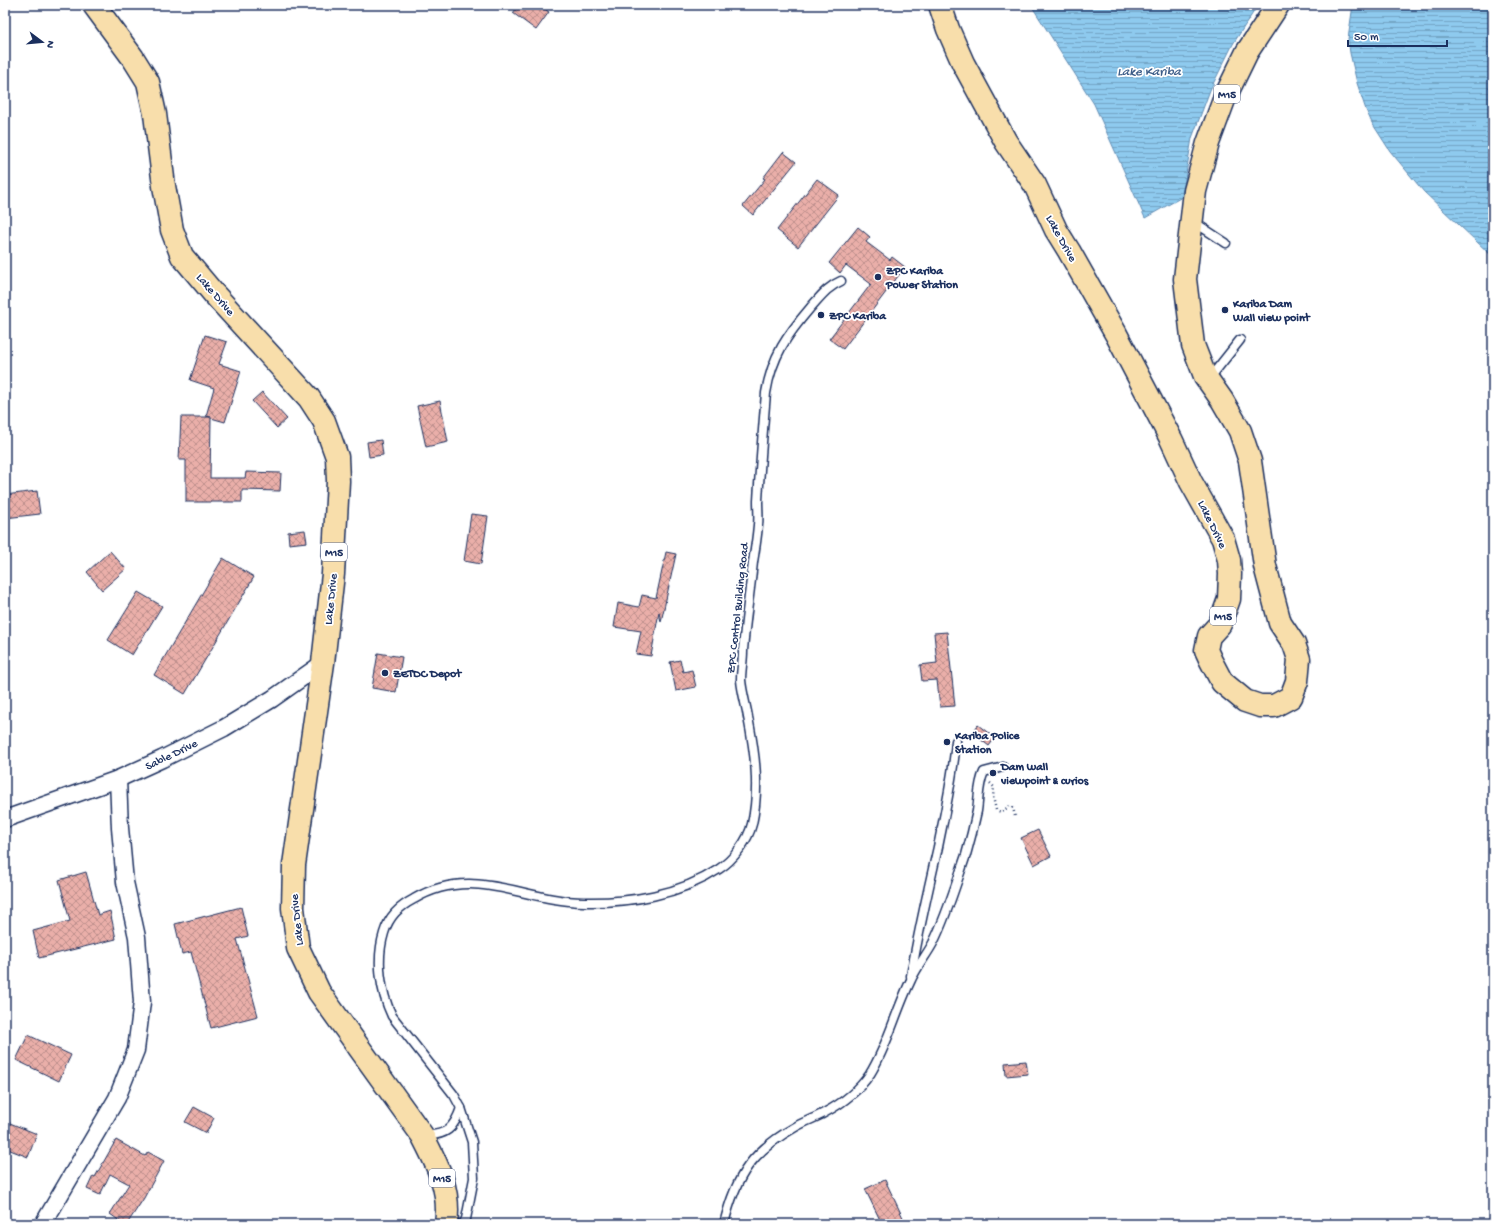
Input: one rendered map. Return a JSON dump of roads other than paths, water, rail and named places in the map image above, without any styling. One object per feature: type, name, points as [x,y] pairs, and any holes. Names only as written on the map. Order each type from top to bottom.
[{"type":"main road","name":"Lake Drive","points":[[94,5],[133,58],[148,82],[155,114],[164,186],[172,230],[182,256],[214,294],[309,398],[324,421],[338,457],[338,481],[332,574],[323,663],[294,865],[293,908],[298,948],[319,992],[422,1135],[434,1156],[445,1189],[447,1206],[446,1224]]},
{"type":"main road","name":"Lake Drive","points":[[940,5],[948,29],[963,62],[1006,142],[1035,185],[1056,230],[1116,334],[1223,539],[1229,560],[1229,599],[1220,624],[1209,636],[1206,650],[1222,682],[1245,701],[1260,706],[1274,706],[1291,697],[1297,681],[1299,659],[1294,644],[1280,623],[1265,566],[1250,461],[1240,431],[1222,400],[1208,380],[1193,345],[1185,279],[1194,191],[1208,143],[1225,97],[1247,52],[1278,5]]},
{"type":"street","name":"Sable Drive","points":[[5,819],[118,779],[162,759],[224,728],[272,699],[323,663]]},
{"type":"street","points":[[43,1224],[117,1098],[136,1050],[142,1002],[137,937],[125,882],[120,828],[118,779]]},
{"type":"lane","points":[[1192,221],[1226,243]]},
{"type":"lane","name":"ZPC Control Building Road","points":[[463,1224],[466,1219],[474,1178],[472,1142],[461,1108],[454,1095],[392,1016],[385,1002],[381,975],[382,939],[388,922],[400,906],[435,888],[452,884],[489,885],[553,898],[583,902],[628,900],[652,896],[683,887],[719,869],[736,854],[752,826],[757,793],[755,753],[741,680],[745,627],[758,525],[758,505],[767,387],[780,347],[792,329],[830,286],[840,281]]},
{"type":"lane","points":[[1208,380],[1240,340]]},
{"type":"lane","points":[[910,980],[946,808],[956,741]]},
{"type":"lane","points":[[724,1224],[734,1187],[752,1160],[765,1147],[797,1126],[824,1113],[840,1103],[854,1091],[869,1074],[879,1056],[910,980],[932,944],[941,925],[966,853],[977,811],[980,780],[984,772],[1003,767]]},
{"type":"lane","points":[[422,1135],[436,1136],[448,1131],[457,1121],[461,1108]]},
{"type":"water","name":"Lake Kariba","points":[[1031,5],[1258,5],[1233,44],[1210,90],[1192,138],[1182,197],[1145,218],[1094,104]]},
{"type":"water","points":[[1353,5],[1493,5],[1493,257],[1424,192],[1390,151],[1372,123],[1357,83],[1350,53],[1348,39]]},
{"type":"place","name":"ZPC Kariba Power Station","points":[[878,277]]},
{"type":"place","name":"Kariba Dam Wall view point","points":[[1225,310]]},
{"type":"place","name":"ZPC Kariba","points":[[821,315]]},
{"type":"place","name":"ZETDC Depot","points":[[385,673]]},
{"type":"place","name":"Kariba Police Station","points":[[947,742]]},
{"type":"place","name":"Dam wall viewpoint & curios","points":[[993,773]]}]
